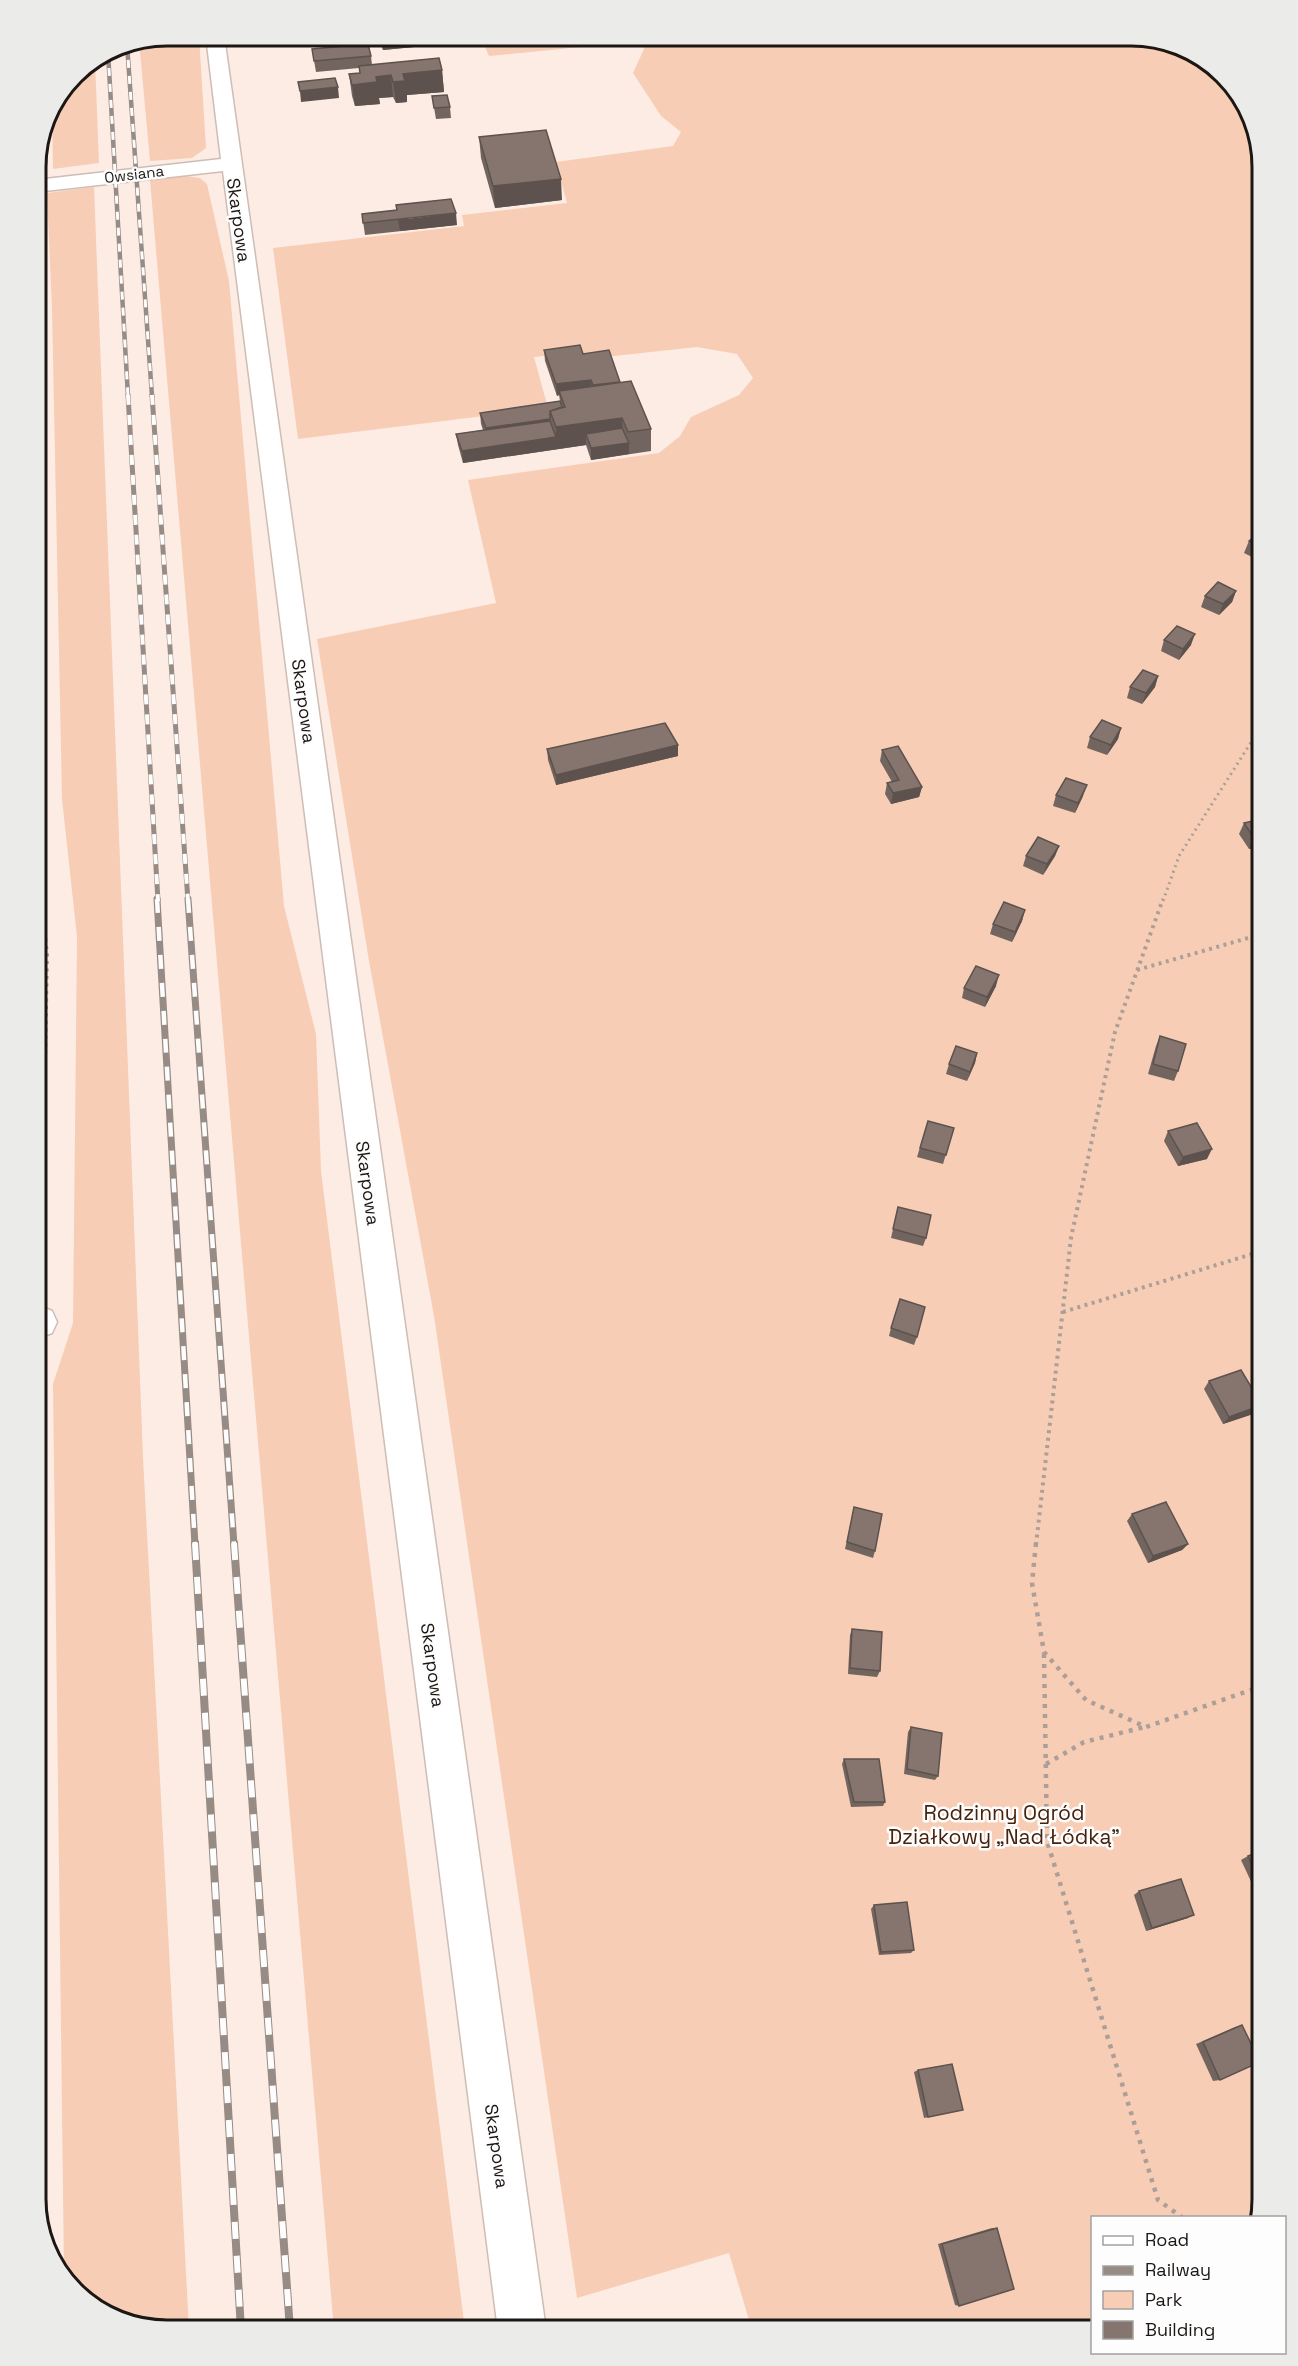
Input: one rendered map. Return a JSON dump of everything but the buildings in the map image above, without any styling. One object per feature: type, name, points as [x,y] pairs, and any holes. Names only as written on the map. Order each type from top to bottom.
[{"type":"street","name":"Skarpowa","points":[[216,46],[521,2319]]},
{"type":"street","name":"Owsiana","points":[[47,185],[231,164]]},
{"type":"path","points":[[1182,2216],[1158,2200],[1047,1841],[1044,1652],[1032,1583],[1071,1238],[1112,1043],[1179,855],[1252,741]]},
{"type":"path","points":[[1137,970],[1252,937]]},
{"type":"path","points":[[47,950],[47,970]]},
{"type":"path","points":[[1063,1312],[1252,1254]]},
{"type":"path","points":[[1044,1652],[1086,1700],[1146,1727]]},
{"type":"path","points":[[1046,1764],[1084,1742],[1146,1727],[1252,1690]]},
{"type":"green space","points":[[167,46],[200,46],[206,148],[192,158],[150,161],[140,50]]},
{"type":"green space","points":[[485,46],[586,46],[489,56]]},
{"type":"green space","name":"Rodzinny Ogród Działkowy „Nad Łódką”","points":[[643,46],[1139,47],[1155,49],[1191,63],[1216,82],[1235,107],[1249,143],[1252,167],[1252,2199],[1250,2216],[1091,2216],[1091,2320],[749,2320],[729,2253],[577,2298],[434,1316],[369,961],[317,639],[496,603],[468,480],[659,453],[680,436],[691,417],[739,395],[753,378],[737,354],[697,347],[587,359],[582,352],[534,357],[548,408],[298,439],[273,248],[464,226],[462,215],[567,203],[556,162],[673,146],[681,132],[661,116],[633,73]]},
{"type":"green space","points":[[95,70],[99,163],[53,169],[52,132],[59,114],[71,94]]},
{"type":"green space","points":[[185,176],[200,178],[207,184],[229,281],[284,906],[316,1034],[321,1171],[464,2319],[333,2319],[150,180]]},
{"type":"green space","points":[[94,187],[143,1457],[188,2319],[143,2317],[121,2310],[94,2295],[71,2272],[64,2260],[53,1384],[73,1323],[77,937],[62,799],[52,309],[47,193]]},
{"type":"railway","points":[[128,53],[152,396]]},
{"type":"railway","points":[[109,62],[128,396]]},
{"type":"railway","points":[[128,395],[158,901]]},
{"type":"railway","points":[[152,395],[188,901]]},
{"type":"railway","points":[[157,899],[195,1545]]},
{"type":"railway","points":[[188,899],[234,1545]]},
{"type":"railway","points":[[195,1543],[240,2319]]},
{"type":"railway","points":[[234,1543],[289,2319]]}]
